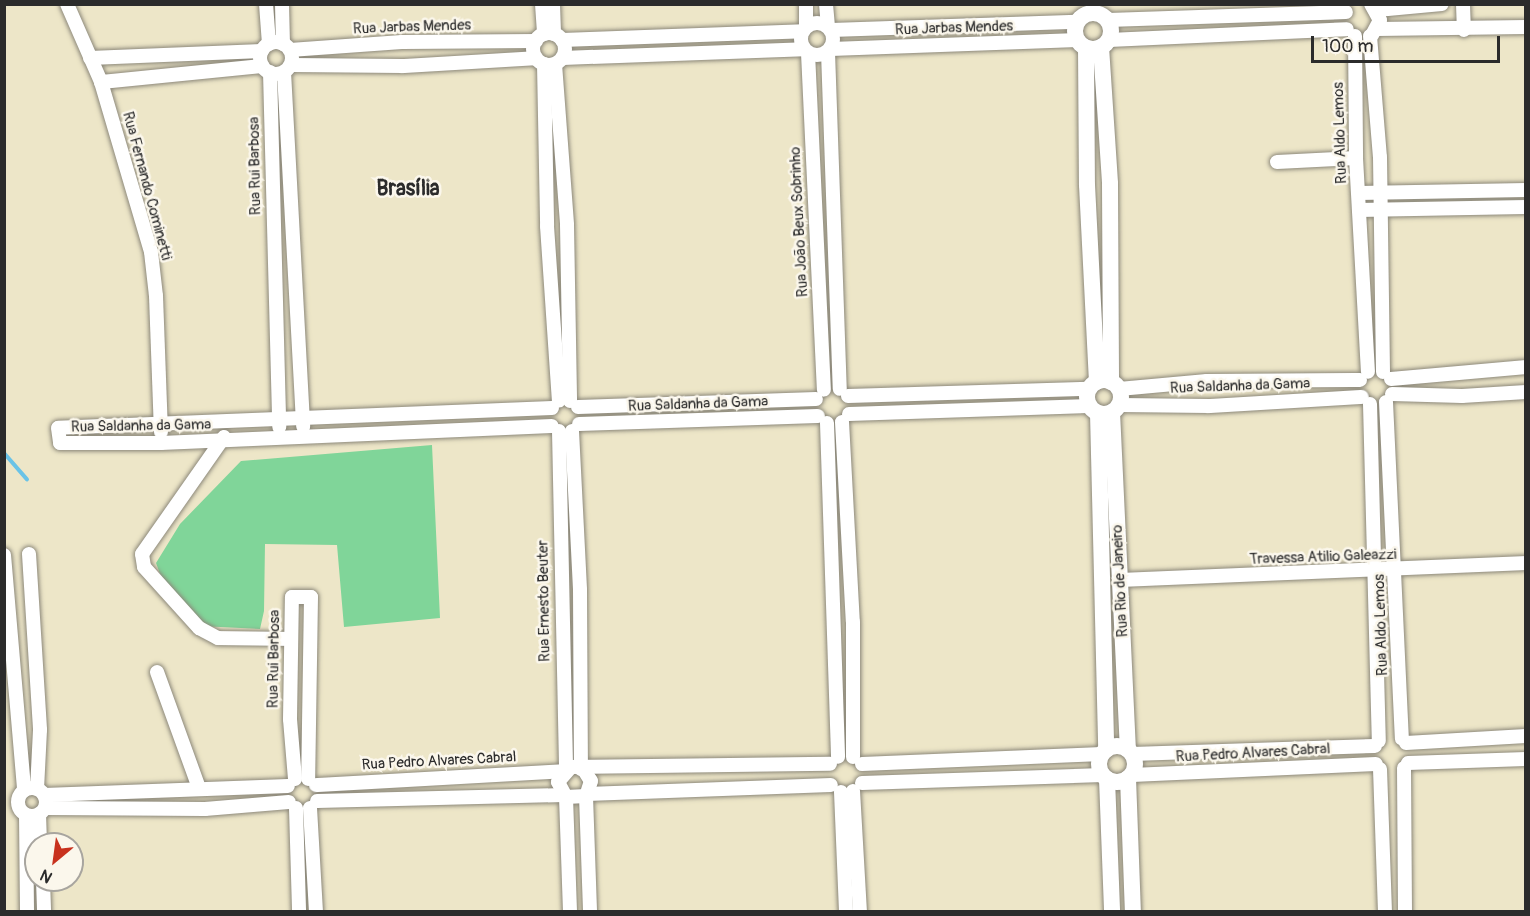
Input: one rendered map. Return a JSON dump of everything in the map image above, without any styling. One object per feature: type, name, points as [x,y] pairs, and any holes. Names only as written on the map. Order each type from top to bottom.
[{"type":"main road","points":[[1092,13],[1111,30],[1093,44]]},
{"type":"main road","points":[[1092,13],[1093,44]]},
{"type":"main road","name":"Rua Rio de Janeiro","points":[[1093,44],[1110,184],[1101,604],[1104,752]]},
{"type":"main road","name":"Rua Rio de Janeiro","points":[[1093,44],[1087,185],[1121,580],[1130,752]]},
{"type":"main road","points":[[1087,185],[1110,184]]},
{"type":"main road","points":[[1101,604],[1122,603]]},
{"type":"main road","points":[[1112,912],[1105,777],[1099,765],[1104,752],[1117,747],[1130,752],[1135,764],[1130,777],[1133,912]]},
{"type":"main road","points":[[1105,777],[1118,782],[1130,777]]},
{"type":"street","name":"Rua Fernando Cominetti","points":[[68,4],[101,82],[151,252],[156,296],[161,443]]},
{"type":"street","points":[[266,4],[276,47],[304,437]]},
{"type":"street","points":[[277,69],[276,47],[282,4]]},
{"type":"street","points":[[542,4],[549,37],[550,61],[547,226],[566,428]]},
{"type":"street","points":[[554,4],[549,37],[567,225],[565,404],[580,590],[583,769],[591,782],[586,795],[591,912]]},
{"type":"street","points":[[806,4],[806,51]]},
{"type":"street","points":[[826,4],[829,28],[846,418],[858,760],[847,788],[846,912]]},
{"type":"street","points":[[1389,398],[1521,392],[1521,367],[1387,375],[1373,33],[1374,7],[1442,4]]},
{"type":"street","points":[[1463,4],[1464,30]]},
{"type":"street","name":"Rua Jarbas Mendes","points":[[829,28],[1092,13],[1350,8]]},
{"type":"street","name":"Rua Aldo Lemos","points":[[1350,8],[1370,490],[1377,744]]},
{"type":"street","points":[[805,29],[815,23],[829,28]]},
{"type":"street","points":[[1373,33],[1526,27]]},
{"type":"street","name":"Rua Jarbas Mendes","points":[[90,58],[276,47],[805,29]]},
{"type":"street","name":"Rua Jarbas Mendes","points":[[829,50],[1093,44],[1351,32],[1373,33]]},
{"type":"street","points":[[402,42],[403,66]]},
{"type":"street","points":[[101,82],[277,69],[806,51],[818,56],[829,50]]},
{"type":"street","name":"Rua João Beux Sobrinho","points":[[806,51],[822,419]]},
{"type":"street","points":[[173,52],[174,77]]},
{"type":"street","name":"Rua Rui Barbosa","points":[[277,69],[280,438]]},
{"type":"street","points":[[1354,115],[1378,112]]},
{"type":"street","points":[[1277,162],[1356,158]]},
{"type":"street","points":[[1359,193],[1526,190]]},
{"type":"street","points":[[1359,210],[1526,207]]},
{"type":"street","points":[[1361,290],[1384,288]]},
{"type":"street","points":[[1462,396],[1463,372]]},
{"type":"street","name":"Rua Aldo Lemos","points":[[1387,375],[1404,741]]},
{"type":"street","name":"Rua Saldanha da Gama","points":[[1387,375],[1208,381],[1104,397],[990,412],[822,419],[161,443],[60,443],[58,428],[844,393],[989,392],[1104,397],[1209,406],[1389,398]]},
{"type":"street","points":[[1208,381],[1209,406]]},
{"type":"street","points":[[989,392],[990,412]]},
{"type":"street","points":[[822,419],[834,760],[827,774],[847,788],[860,912]]},
{"type":"street","points":[[234,421],[142,554],[144,567],[199,628],[218,638],[290,639]]},
{"type":"street","name":"Rua Ernesto Beuter","points":[[565,770],[566,428]]},
{"type":"street","points":[[1370,490],[1392,488]]},
{"type":"street","points":[[27,912],[28,801],[40,730],[28,554]]},
{"type":"street","points":[[4,555],[17,730],[28,801],[37,832]]},
{"type":"street","name":"Travessa Atilio Galeazzi","points":[[1121,580],[1373,572],[1526,563]]},
{"type":"street","name":"Rua Rui Barbosa","points":[[292,597],[310,597],[311,718],[302,782],[290,719],[292,597]]},
{"type":"street","points":[[1376,661],[1399,660]]},
{"type":"street","points":[[157,672],[199,788]]},
{"type":"street","points":[[290,719],[311,718]]},
{"type":"street","points":[[17,730],[40,730]]},
{"type":"street","points":[[1385,912],[1377,744],[1390,736],[1404,741],[1526,736]]},
{"type":"street","points":[[1404,741],[1410,753],[1406,765],[1405,912]]},
{"type":"street","name":"Rua Pedro Alvares Cabral","points":[[1130,752],[1377,744]]},
{"type":"street","points":[[570,912],[565,796],[558,782],[565,770],[720,767],[834,760],[1104,752]]},
{"type":"street","points":[[1378,766],[1395,772],[1406,765],[1526,759]]},
{"type":"street","name":"Rua Pedro Alvares Cabral","points":[[1130,777],[1378,766]]},
{"type":"street","points":[[720,767],[721,789]]},
{"type":"street","points":[[668,768],[669,790]]},
{"type":"street","name":"Rua Pedro Alvares Cabral","points":[[4,809],[28,801],[199,788],[565,770]]},
{"type":"street","points":[[565,796],[669,790],[847,788],[1105,777]]},
{"type":"street","points":[[302,782],[316,912]]},
{"type":"street","points":[[299,912],[302,782]]},
{"type":"street","name":"Rua Pedro Alvares Cabral","points":[[28,801],[205,809],[565,796]]},
{"type":"street","points":[[43,892],[44,912]]},
{"type":"green space","points":[[432,445],[440,618],[344,627],[337,545],[265,544],[264,611],[260,629],[200,626],[166,590],[156,563],[180,524],[241,461]]},
{"type":"waterway","points":[[4,453],[27,479]]},
{"type":"district","name":"Brasília","points":[[408,189]]}]
